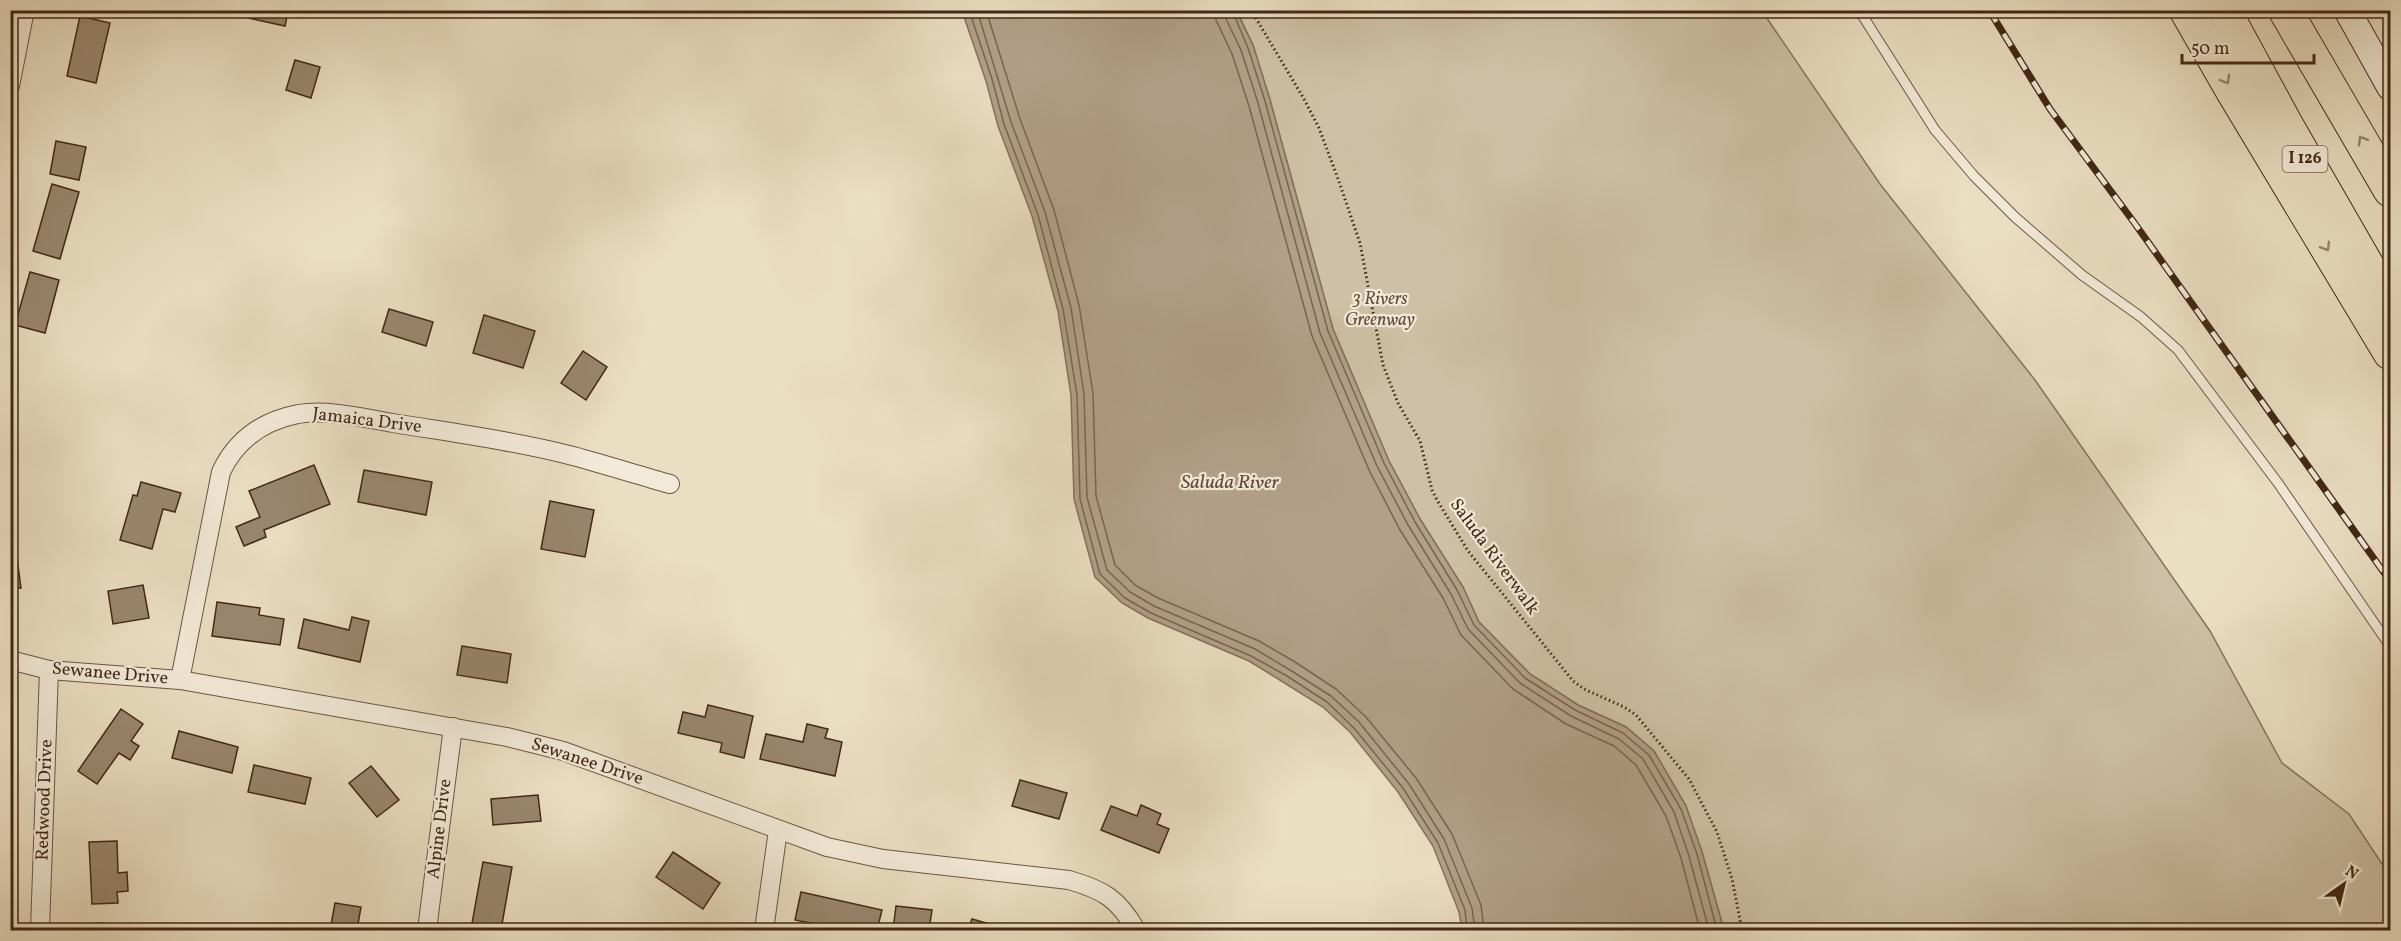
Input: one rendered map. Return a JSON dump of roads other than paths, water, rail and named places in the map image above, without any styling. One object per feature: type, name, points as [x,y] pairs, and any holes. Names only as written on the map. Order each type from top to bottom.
[{"type":"highway","points":[[2186,10],[2391,353]]},
{"type":"highway","name":"I 126","points":[[2224,10],[2287,126],[2391,305]]},
{"type":"highway","points":[[2284,10],[2391,190]]},
{"type":"street","points":[[10,86],[25,10]]},
{"type":"street","points":[[2347,10],[2391,87]]},
{"type":"street","name":"Jamaica Drive","points":[[180,680],[221,472],[239,443],[256,430],[277,420],[299,414],[328,413],[482,437],[572,456],[670,484]]},
{"type":"street","name":"Sewanee Drive","points":[[10,660],[49,670],[180,680],[507,737],[563,752],[827,847],[883,860],[1078,883],[1096,888],[1119,905],[1136,930]]},
{"type":"street","name":"Redwood Drive","points":[[40,930],[49,670]]},
{"type":"street","name":"Alpine Drive","points":[[427,930],[453,727]]},
{"type":"street","points":[[764,930],[778,830]]},
{"type":"lane","points":[[1859,10],[1935,130],[1974,176],[2032,232],[2082,275],[2141,317],[2178,350],[2277,483],[2391,646]]},
{"type":"water","name":"Saluda River","points":[[962,11],[1236,11],[1253,45],[1270,100],[1333,329],[1389,461],[1420,519],[1463,587],[1479,622],[1530,674],[1578,705],[1626,727],[1654,751],[1686,806],[1702,852],[1724,930],[1462,930],[1459,912],[1433,846],[1398,792],[1350,732],[1323,707],[1249,661],[1148,618],[1122,603],[1095,577],[1074,499],[1071,395],[1058,311],[1032,216],[998,126],[986,81]]},
{"type":"railway","points":[[1989,10],[2050,109],[2133,221],[2390,581]]},
{"type":"park label","name":"3 Rivers Greenway","points":[[1380,309]]}]
